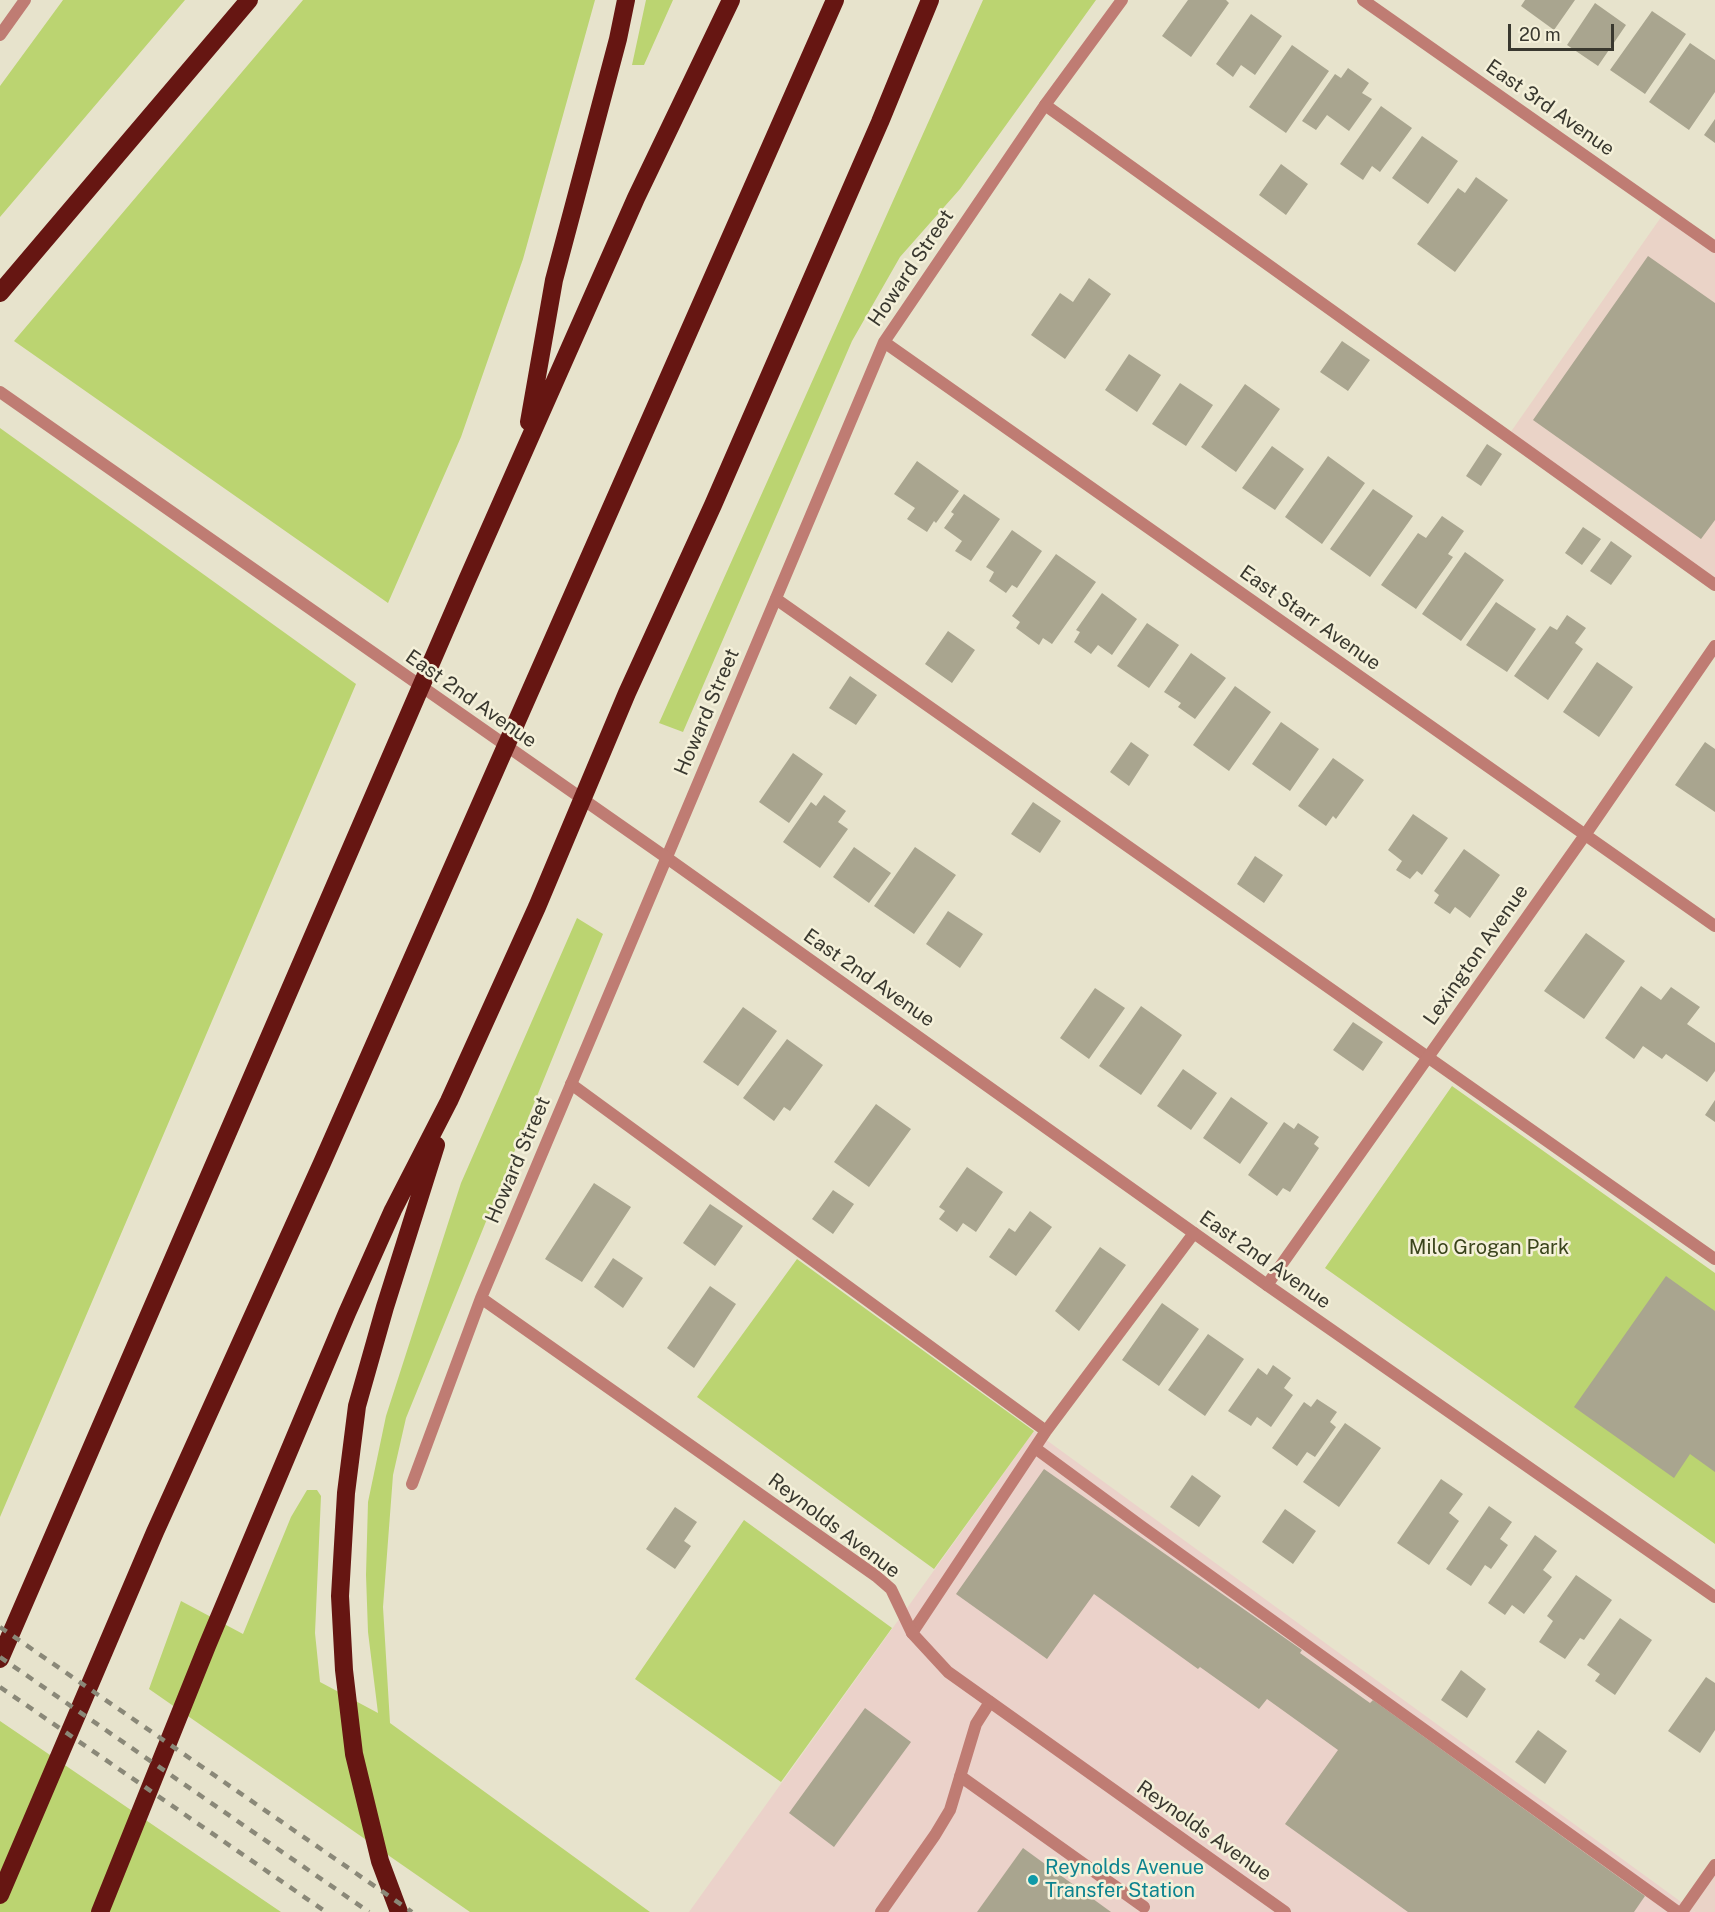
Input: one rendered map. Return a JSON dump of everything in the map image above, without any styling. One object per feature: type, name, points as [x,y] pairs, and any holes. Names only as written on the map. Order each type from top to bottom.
[{"type":"highway","points":[[0,293],[249,0]]},
{"type":"highway","points":[[525,450],[554,280],[618,39],[626,0]]},
{"type":"highway","points":[[0,1659],[467,580],[636,198],[731,0]]},
{"type":"highway","points":[[0,1894],[155,1532],[554,640],[835,0]]},
{"type":"highway","points":[[100,1912],[222,1613],[384,1231],[449,1101],[537,907],[627,693],[880,122],[930,0]]},
{"type":"highway","points":[[399,1912],[380,1861],[354,1754],[344,1670],[340,1596],[346,1493],[357,1406],[449,1101]]},
{"type":"street","points":[[0,35],[25,0]]},
{"type":"street","name":"Howard Street","points":[[412,1484],[482,1298],[884,342],[1045,105],[1122,0]]},
{"type":"street","name":"East 3rd Avenue","points":[[1363,0],[1715,247]]},
{"type":"street","points":[[1045,105],[1715,585]]},
{"type":"street","name":"East Starr Avenue","points":[[884,342],[1715,926]]},
{"type":"street","name":"East 2nd Avenue","points":[[0,392],[667,858],[1267,1285],[1715,1597]]},
{"type":"street","points":[[776,599],[1715,1259]]},
{"type":"street","name":"Lexington Avenue","points":[[1267,1285],[1585,835],[1715,646]]},
{"type":"street","points":[[571,1084],[1046,1431]]},
{"type":"street","points":[[912,1633],[1046,1431],[1194,1233]]},
{"type":"street","name":"Reynolds Avenue","points":[[482,1298],[876,1576],[891,1589],[912,1633],[948,1672],[1285,1912]]},
{"type":"street","points":[[1035,1448],[1680,1912],[1715,1865]]},
{"type":"street","points":[[881,1912],[950,1810],[976,1724],[990,1702]]},
{"type":"street","points":[[960,1776],[1144,1907]]},
{"type":"shaded area","points":[[1666,210],[1715,244],[1715,585],[1510,433]]},
{"type":"shaded area","points":[[1034,1431],[1695,1912],[689,1912]]},
{"type":"shaded area","points":[[1715,1867],[1715,1912],[1695,1912],[1687,1907]]},
{"type":"green space","points":[[63,0],[185,0],[0,217],[0,86]]},
{"type":"green space","points":[[303,0],[595,0],[523,259],[461,437],[388,603],[14,341]]},
{"type":"green space","points":[[646,0],[673,0],[644,65],[632,65]]},
{"type":"green space","points":[[983,0],[1096,0],[960,189],[900,257],[852,341],[683,732],[659,723]]},
{"type":"green space","points":[[0,428],[356,684],[0,1517]]},
{"type":"green space","points":[[577,918],[603,934],[406,1418],[393,1475],[383,1607],[390,1723],[650,1912],[470,1912],[149,1689],[181,1601],[243,1634],[291,1517],[307,1490],[317,1490],[321,1496],[315,1633],[320,1682],[378,1713],[368,1632],[366,1575],[368,1502],[386,1416],[461,1183]]},
{"type":"green space","name":"Milo Grogan Park","points":[[1452,1086],[1715,1273],[1715,1544],[1325,1268]]},
{"type":"green space","points":[[797,1259],[1034,1431],[934,1569],[697,1397]]},
{"type":"green space","points":[[744,1520],[892,1628],[781,1782],[635,1679]]},
{"type":"green space","points":[[0,1721],[281,1912],[0,1912]]},
{"type":"building","points":[[1188,0],[1226,0],[1229,3],[1191,57],[1162,36]]},
{"type":"building","points":[[1525,0],[1575,0],[1554,30],[1521,6]]},
{"type":"building","points":[[1595,3],[1626,25],[1598,66],[1567,45]]},
{"type":"building","points":[[1652,11],[1686,34],[1645,94],[1610,70]]},
{"type":"building","points":[[1251,14],[1282,36],[1255,75],[1241,65],[1233,77],[1216,64]]},
{"type":"building","points":[[1690,43],[1715,60],[1715,92],[1689,130],[1649,102]]},
{"type":"building","points":[[1292,45],[1329,71],[1286,133],[1249,107]]},
{"type":"building","points":[[1348,68],[1369,83],[1362,93],[1372,99],[1349,131],[1327,115],[1316,130],[1302,121],[1335,74],[1341,78]]},
{"type":"building","points":[[1381,106],[1412,128],[1380,172],[1372,166],[1363,180],[1340,164]]},
{"type":"building","points":[[1715,119],[1715,143],[1704,135]]},
{"type":"building","points":[[1422,136],[1458,161],[1428,204],[1392,178]]},
{"type":"building","points":[[1281,164],[1308,184],[1286,215],[1259,195]]},
{"type":"building","points":[[1476,177],[1508,200],[1455,272],[1417,244],[1458,188],[1465,193]]},
{"type":"building","points":[[1648,256],[1715,303],[1715,520],[1701,539],[1533,420]]},
{"type":"building","points":[[1089,278],[1111,294],[1065,359],[1031,335],[1060,293],[1073,302]]},
{"type":"building","points":[[1342,341],[1370,360],[1348,391],[1320,372]]},
{"type":"building","points":[[1129,354],[1161,375],[1137,412],[1105,390]]},
{"type":"building","points":[[1180,383],[1213,405],[1186,446],[1152,424]]},
{"type":"building","points":[[1245,384],[1280,409],[1236,472],[1201,447]]},
{"type":"building","points":[[1487,444],[1502,454],[1481,486],[1466,476]]},
{"type":"building","points":[[1272,446],[1304,469],[1275,510],[1242,488]]},
{"type":"building","points":[[1328,456],[1365,483],[1322,544],[1285,517]]},
{"type":"building","points":[[917,461],[959,491],[927,532],[907,519],[915,508],[894,494]]},
{"type":"building","points":[[1373,489],[1413,516],[1370,577],[1330,549]]},
{"type":"building","points":[[964,494],[1000,519],[971,561],[955,551],[962,541],[944,528],[954,514],[951,512]]},
{"type":"building","points":[[1442,516],[1464,531],[1448,554],[1453,557],[1416,609],[1381,585],[1418,533],[1426,538]]},
{"type":"building","points":[[1583,527],[1601,539],[1582,565],[1565,553]]},
{"type":"building","points":[[1012,530],[1042,551],[1017,588],[1012,585],[1006,593],[989,581],[994,572],[986,567]]},
{"type":"building","points":[[1611,541],[1632,556],[1611,585],[1590,571]]},
{"type":"building","points":[[1465,552],[1504,580],[1461,641],[1422,614]]},
{"type":"building","points":[[1056,554],[1096,582],[1052,644],[1043,638],[1039,645],[1016,628],[1020,622],[1012,616]]},
{"type":"building","points":[[1102,593],[1137,619],[1112,655],[1098,645],[1091,654],[1074,642],[1080,632],[1076,630]]},
{"type":"building","points":[[1496,602],[1536,629],[1507,672],[1466,645]]},
{"type":"building","points":[[1567,615],[1586,628],[1575,643],[1583,649],[1548,700],[1514,676],[1550,626],[1557,630]]},
{"type":"building","points":[[1147,623],[1179,645],[1149,688],[1117,666]]},
{"type":"building","points":[[948,631],[975,650],[952,683],[925,664]]},
{"type":"building","points":[[1191,653],[1226,678],[1195,719],[1178,707],[1181,703],[1164,692]]},
{"type":"building","points":[[1597,662],[1633,687],[1599,737],[1563,712]]},
{"type":"building","points":[[850,676],[877,695],[856,725],[829,708]]},
{"type":"building","points":[[1235,686],[1271,712],[1229,771],[1193,745]]},
{"type":"building","points":[[1281,722],[1319,749],[1290,791],[1252,764]]},
{"type":"building","points":[[1131,742],[1149,755],[1129,786],[1110,772]]},
{"type":"building","points":[[1705,742],[1715,749],[1715,812],[1675,785]]},
{"type":"building","points":[[793,753],[823,774],[789,823],[759,802]]},
{"type":"building","points":[[1333,758],[1364,780],[1336,819],[1333,816],[1326,826],[1298,806]]},
{"type":"building","points":[[824,795],[846,811],[838,822],[848,829],[820,868],[783,842],[811,802],[816,806]]},
{"type":"building","points":[[1033,802],[1061,821],[1040,853],[1011,834]]},
{"type":"building","points":[[1413,814],[1448,838],[1422,875],[1417,871],[1410,879],[1396,870],[1402,861],[1388,850]]},
{"type":"building","points":[[854,847],[891,873],[869,903],[833,877]]},
{"type":"building","points":[[915,847],[956,875],[914,934],[874,906]]},
{"type":"building","points":[[1464,849],[1500,875],[1470,918],[1455,907],[1450,914],[1434,903],[1439,895],[1434,891]]},
{"type":"building","points":[[1255,856],[1283,875],[1264,903],[1237,884]]},
{"type":"building","points":[[948,911],[983,934],[960,968],[926,944]]},
{"type":"building","points":[[1586,933],[1625,961],[1584,1019],[1544,991]]},
{"type":"building","points":[[1641,986],[1661,1000],[1671,987],[1700,1007],[1687,1024],[1715,1043],[1715,1071],[1707,1082],[1666,1054],[1662,1059],[1643,1046],[1634,1059],[1605,1038]]},
{"type":"building","points":[[1095,988],[1125,1008],[1089,1059],[1060,1038]]},
{"type":"building","points":[[1141,1006],[1182,1035],[1141,1095],[1099,1066]]},
{"type":"building","points":[[743,1007],[777,1031],[738,1086],[703,1062]]},
{"type":"building","points":[[1353,1022],[1383,1042],[1363,1071],[1333,1050]]},
{"type":"building","points":[[787,1039],[823,1065],[790,1111],[784,1107],[774,1121],[743,1098]]},
{"type":"building","points":[[1183,1069],[1217,1093],[1191,1130],[1157,1106]]},
{"type":"building","points":[[1231,1097],[1268,1123],[1240,1164],[1203,1138]]},
{"type":"building","points":[[1715,1100],[1715,1122],[1705,1115]]},
{"type":"building","points":[[876,1104],[911,1129],[869,1187],[834,1162]]},
{"type":"building","points":[[1284,1122],[1294,1129],[1298,1123],[1319,1137],[1314,1144],[1319,1148],[1290,1192],[1283,1188],[1277,1196],[1248,1175]]},
{"type":"building","points":[[967,1167],[1003,1192],[976,1232],[963,1223],[957,1232],[939,1219],[945,1211],[939,1207]]},
{"type":"building","points":[[594,1183],[631,1207],[582,1282],[545,1259]]},
{"type":"building","points":[[833,1190],[854,1204],[833,1234],[812,1219]]},
{"type":"building","points":[[710,1204],[743,1226],[715,1266],[683,1243]]},
{"type":"building","points":[[1030,1211],[1052,1227],[1016,1276],[989,1257],[1009,1228],[1015,1232]]},
{"type":"building","points":[[1100,1247],[1126,1265],[1079,1331],[1055,1311]]},
{"type":"building","points":[[613,1258],[643,1278],[623,1308],[594,1287]]},
{"type":"building","points":[[1666,1276],[1715,1311],[1715,1472],[1690,1454],[1674,1478],[1574,1407]]},
{"type":"building","points":[[710,1286],[736,1304],[694,1368],[667,1348]]},
{"type":"building","points":[[1162,1303],[1199,1329],[1159,1386],[1122,1360]]},
{"type":"building","points":[[1208,1334],[1244,1359],[1205,1416],[1168,1390]]},
{"type":"building","points":[[1273,1365],[1291,1378],[1284,1388],[1293,1395],[1271,1427],[1257,1417],[1251,1426],[1228,1411],[1258,1368],[1267,1375]]},
{"type":"building","points":[[1317,1399],[1337,1412],[1330,1422],[1336,1427],[1315,1457],[1307,1452],[1297,1466],[1272,1448],[1304,1402],[1311,1407]]},
{"type":"building","points":[[1345,1423],[1381,1448],[1339,1507],[1303,1482]]},
{"type":"building","points":[[1044,1469],[1302,1650],[1300,1653],[1370,1703],[1373,1700],[1645,1896],[1634,1912],[1408,1912],[1285,1824],[1338,1750],[1267,1699],[1259,1709],[1200,1667],[1198,1669],[1094,1594],[1047,1659],[956,1594]]},
{"type":"building","points":[[1192,1475],[1221,1496],[1199,1527],[1170,1507]]},
{"type":"building","points":[[1441,1479],[1463,1494],[1449,1513],[1459,1521],[1429,1565],[1397,1543]]},
{"type":"building","points":[[1489,1506],[1512,1522],[1500,1539],[1508,1545],[1491,1569],[1485,1565],[1471,1586],[1446,1569]]},
{"type":"building","points":[[675,1507],[697,1522],[684,1541],[691,1546],[675,1569],[646,1549]]},
{"type":"building","points":[[1285,1509],[1316,1531],[1293,1564],[1262,1542]]},
{"type":"building","points":[[1535,1535],[1557,1551],[1543,1570],[1552,1577],[1524,1614],[1512,1605],[1505,1615],[1488,1603]]},
{"type":"building","points":[[1576,1575],[1612,1600],[1584,1640],[1580,1638],[1565,1659],[1539,1642],[1553,1621],[1547,1616]]},
{"type":"building","points":[[1620,1618],[1652,1640],[1615,1695],[1595,1681],[1600,1674],[1587,1665]]},
{"type":"building","points":[[1461,1670],[1486,1689],[1467,1718],[1441,1700]]},
{"type":"building","points":[[1706,1677],[1715,1683],[1715,1730],[1700,1753],[1668,1731]]},
{"type":"building","points":[[865,1708],[911,1742],[834,1847],[789,1813]]},
{"type":"building","points":[[1538,1730],[1567,1751],[1545,1784],[1515,1762]]},
{"type":"building","name":"Reynolds Avenue Transfer Station","points":[[1023,1848],[1111,1912],[977,1912]]},
{"type":"railway","points":[[0,1627],[412,1912]]},
{"type":"railway","points":[[0,1657],[369,1912]]},
{"type":"railway","points":[[0,1687],[326,1912]]},
{"type":"place","name":"Reynolds Avenue Transfer Station","points":[[1033,1880]]}]
